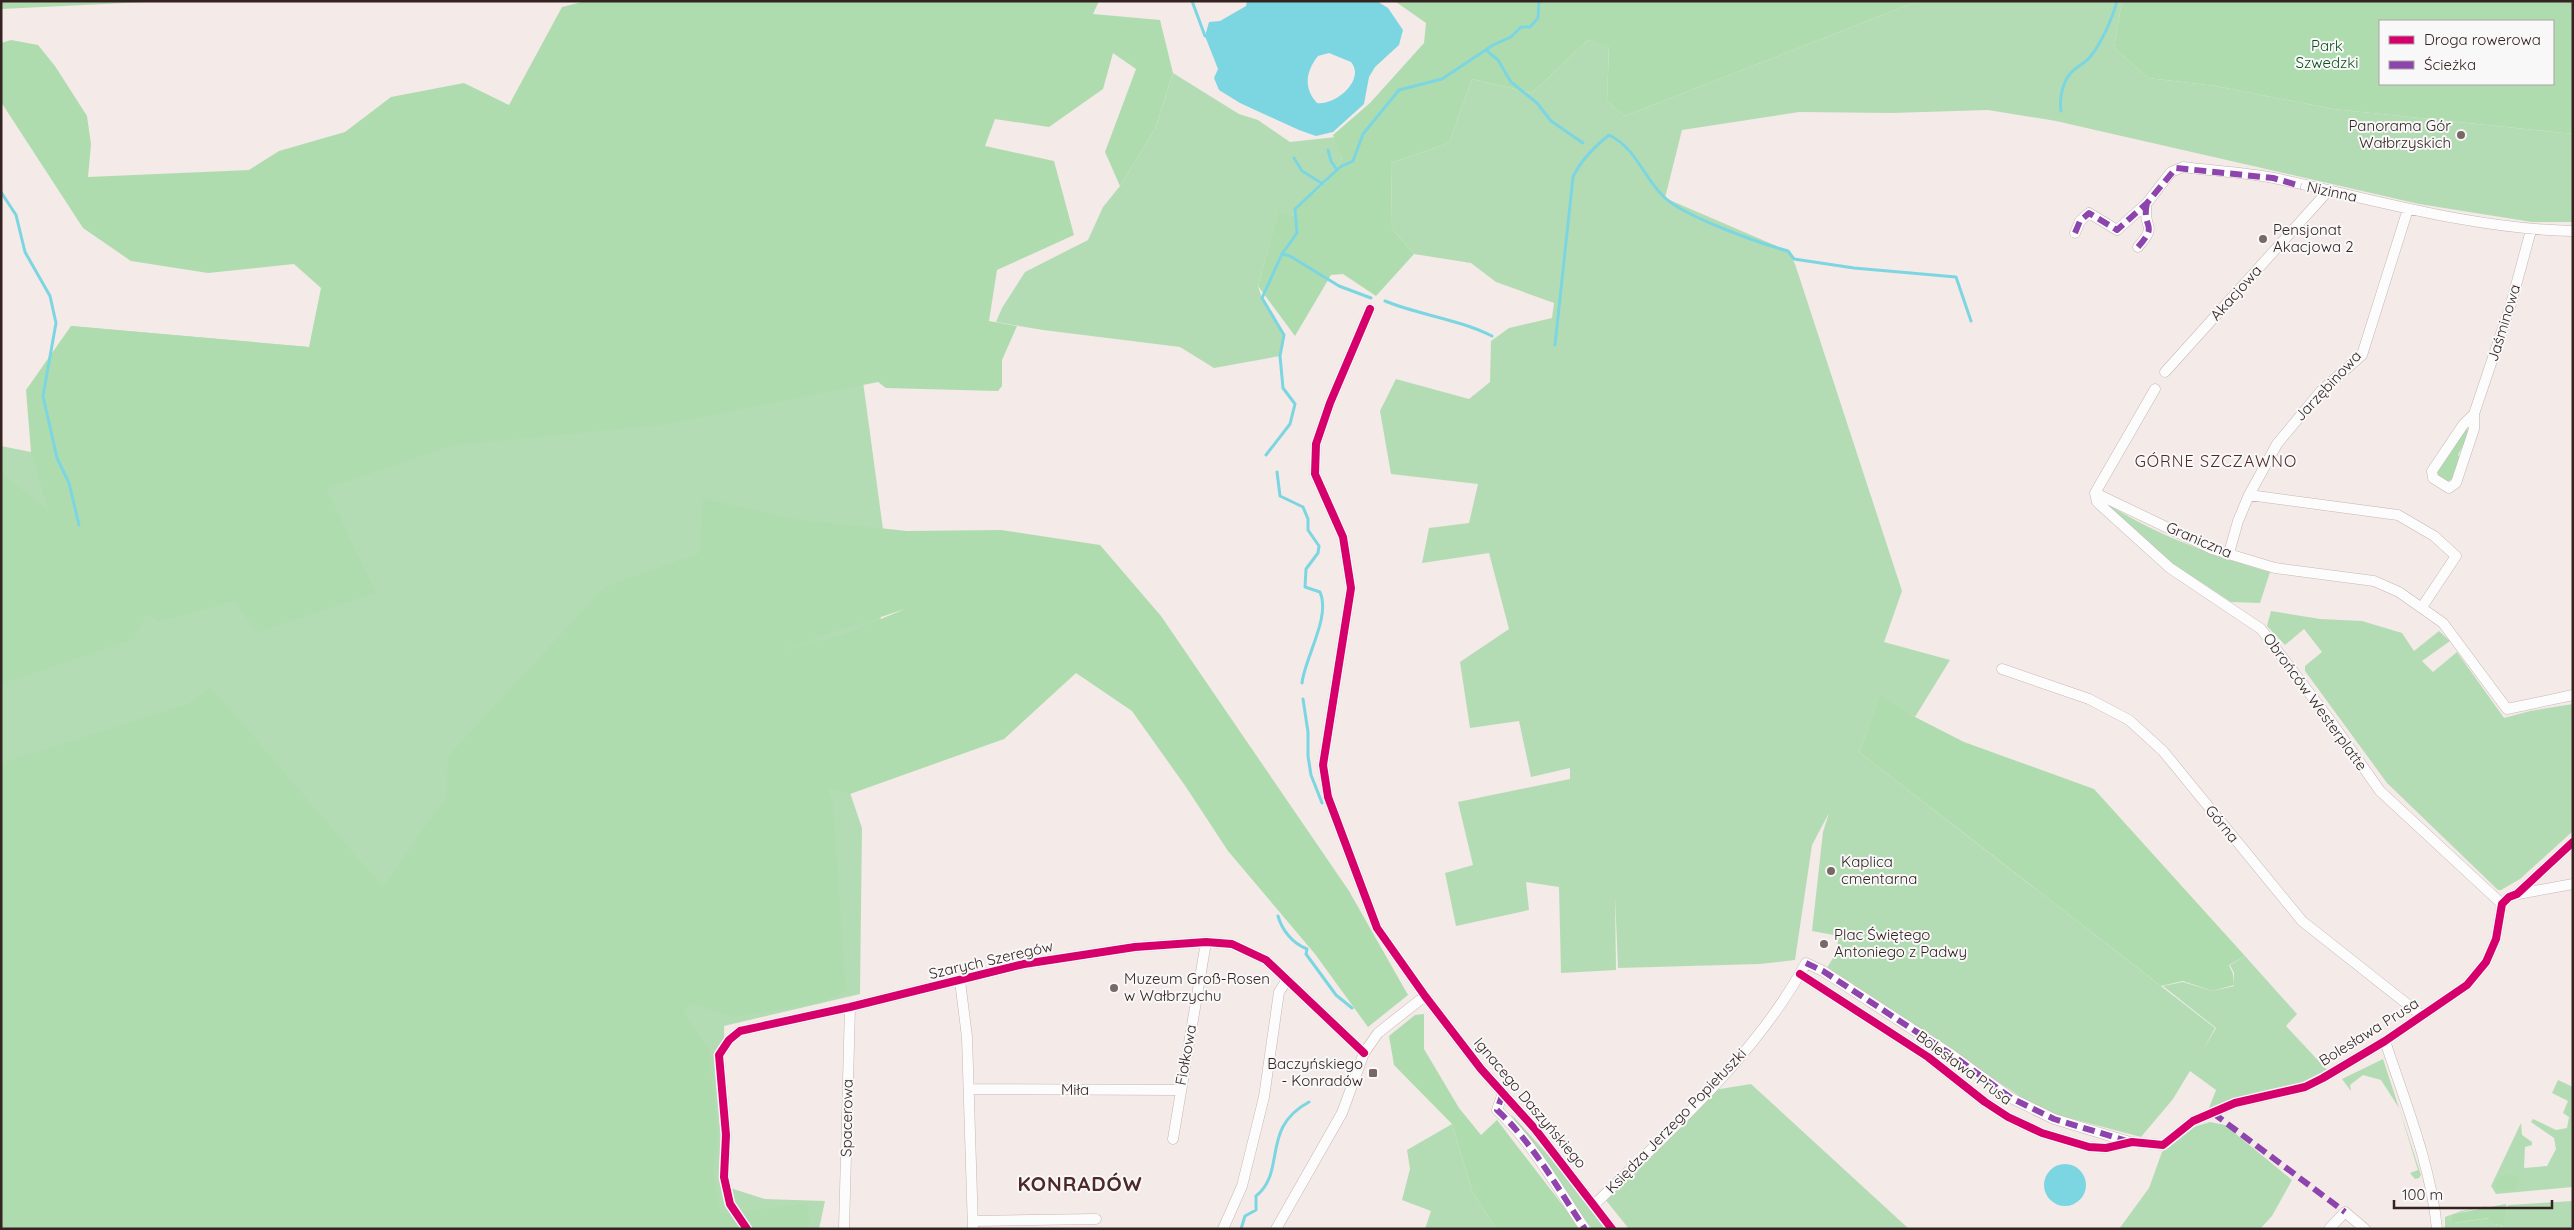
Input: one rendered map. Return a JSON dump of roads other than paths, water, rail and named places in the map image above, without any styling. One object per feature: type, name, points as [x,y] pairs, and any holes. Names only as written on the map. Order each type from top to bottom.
[{"type":"street","name":"Nizinna","points":[[2075,233],[2080,221],[2089,213],[2117,230],[2147,203],[2171,172],[2183,167],[2273,178],[2408,209],[2531,230],[2573,231]]},
{"type":"street","name":"Akacjowa","points":[[2165,372],[2328,191]]},
{"type":"street","points":[[2138,247],[2149,234],[2150,229],[2144,216],[2147,203]]},
{"type":"street","name":"Jarzębinowa","points":[[2229,554],[2238,521],[2249,495],[2277,444],[2321,391],[2362,355],[2408,209]]},
{"type":"street","name":"Jaśminowa","points":[[2474,414],[2463,425],[2432,471],[2432,478],[2449,488],[2456,483],[2474,429],[2474,414],[2511,304],[2531,230]]},
{"type":"street","name":"Ignacego Daszyńskiego","points":[[1370,309],[1330,403],[1316,444],[1315,474],[1342,537],[1351,588],[1323,765],[1328,797],[1377,928],[1425,996],[1503,1094],[1595,1204],[1612,1229]]},
{"type":"street","points":[[2094,493],[2155,389]]},
{"type":"street","name":"Graniczna","points":[[2094,493],[2212,548],[2229,554],[2275,568],[2374,581],[2399,592],[2422,606],[2443,623],[2507,709],[2573,695]]},
{"type":"street","name":"Obrońców Westerplatte","points":[[2094,493],[2096,502],[2170,568],[2261,629],[2332,723],[2380,791],[2502,904]]},
{"type":"street","points":[[2249,495],[2398,515],[2434,536],[2456,556],[2422,606]]},
{"type":"street","name":"Górna","points":[[2002,669],[2089,699],[2129,720],[2163,751],[2302,921],[2421,1015]]},
{"type":"street","points":[[2517,894],[2573,842]]},
{"type":"street","points":[[2502,904],[2510,896],[2517,894],[2573,884]]},
{"type":"street","name":"Bolesława Prusa","points":[[1800,974],[1928,1057],[2008,1117],[2042,1133],[2089,1147],[2106,1148],[2132,1142],[2163,1145],[2193,1121],[2235,1103],[2304,1087],[2385,1041],[2467,985],[2486,962],[2496,939],[2502,904]]},
{"type":"street","name":"Szarych Szeregów","points":[[747,1229],[730,1204],[724,1177],[726,1134],[720,1054],[729,1040],[740,1031],[850,1007],[1024,964],[1134,947],[1206,942],[1232,944],[1266,960],[1364,1053]]},
{"type":"street","name":"Fiołkowa","points":[[1173,1139],[1206,942]]},
{"type":"street","name":"Księdza Jerzego Popiełuszki","points":[[1595,1204],[1719,1080],[1752,1042],[1806,964],[1822,971],[1952,1055],[2011,1098],[2054,1119],[2132,1142]]},
{"type":"street","points":[[1223,1229],[1242,1186],[1264,1097],[1280,992],[1287,980]]},
{"type":"street","points":[[960,981],[967,1037],[970,1089],[973,1225],[1096,1219]]},
{"type":"street","points":[[1276,1229],[1342,1114],[1364,1053],[1378,1033],[1425,996]]},
{"type":"street","name":"Spacerowa","points":[[844,1229],[850,1007]]},
{"type":"street","name":"Bolesława Prusa","points":[[2385,1041],[2435,1204],[2437,1229]]},
{"type":"street","name":"Miła","points":[[970,1089],[1180,1090]]},
{"type":"street","points":[[1503,1094],[1497,1110],[1508,1120],[1534,1154],[1585,1229]]},
{"type":"street","points":[[2329,1229],[2345,1212],[2365,1229]]},
{"type":"water","points":[[1247,1],[1377,1],[1388,8],[1403,30],[1399,45],[1375,67],[1369,77],[1364,104],[1333,132],[1316,136],[1240,103],[1219,90],[1214,78],[1218,69],[1205,36],[1209,22],[1220,21],[1246,6]],"holes":[[[1329,53],[1351,62],[1355,69],[1352,84],[1340,96],[1324,103],[1317,103],[1310,91],[1308,80],[1311,68],[1318,56]]]},
{"type":"water","points":[[2069,1164],[2077,1167],[2083,1173],[2086,1185],[2083,1197],[2077,1203],[2061,1206],[2053,1203],[2047,1197],[2044,1181],[2047,1173],[2053,1167]]},
{"type":"waterway","points":[[1192,1],[1205,36]]},
{"type":"waterway","points":[[1266,455],[1290,424],[1295,404],[1283,388],[1280,356],[1284,335],[1262,298],[1282,254],[1297,233],[1295,209],[1340,167],[1353,161],[1363,134],[1399,90],[1442,79],[1493,45],[1511,37],[1521,27],[1530,27],[1538,18],[1539,1]]},
{"type":"waterway","points":[[2061,111],[2061,94],[2067,77],[2094,52],[2113,15],[2117,1]]},
{"type":"waterway","points":[[1486,50],[1498,60],[1511,82],[1537,103],[1551,121],[1583,143]]},
{"type":"waterway","points":[[1555,345],[1573,177],[1588,154],[1609,135],[1633,155],[1664,197],[1688,213],[1742,236],[1788,251],[1794,259],[1854,268],[1956,277],[1971,321]]},
{"type":"waterway","points":[[1328,150],[1331,161],[1337,170]]},
{"type":"waterway","points":[[1294,158],[1302,171],[1323,184]]},
{"type":"waterway","points":[[1,192],[16,215],[25,252],[50,296],[56,323],[43,396],[57,458],[69,483],[79,525]]},
{"type":"waterway","points":[[1282,254],[1290,256],[1339,286],[1371,298]]},
{"type":"waterway","points":[[1385,301],[1466,325],[1492,336]]},
{"type":"waterway","points":[[1277,472],[1280,496],[1303,507],[1308,519],[1308,530],[1319,546],[1318,553],[1306,569],[1305,587],[1320,592],[1323,602],[1322,613],[1302,683]]},
{"type":"waterway","points":[[1303,699],[1308,732],[1308,756],[1311,775],[1322,803]]},
{"type":"waterway","points":[[1278,916],[1288,936],[1307,949],[1306,954],[1336,995],[1352,1008]]},
{"type":"waterway","points":[[1241,1229],[1245,1216],[1256,1210],[1256,1196],[1265,1186],[1270,1174],[1284,1124],[1294,1112],[1309,1102]]},
{"type":"place","name":"Panorama Gór Wałbrzyskich","points":[[2461,135]]},
{"type":"place","name":"Pensjonat Akacjowa 2","points":[[2263,239]]},
{"type":"place","name":"Kaplica cmentarna","points":[[1831,871]]},
{"type":"place","name":"Plac Świętego Antoniego z Padwy","points":[[1824,944]]},
{"type":"place","name":"Muzeum Groß-Rosen w Wałbrzychu","points":[[1114,988]]},
{"type":"place","name":"Baczyńskiego - Konradów","points":[[1373,1073]]},
{"type":"district","name":"GÓRNE SZCZAWNO","points":[[2216,461]]},
{"type":"district","name":"KONRADÓW","points":[[1080,1184]]},
{"type":"park label","name":"Park Szwedzki","points":[[2327,54]]}]
